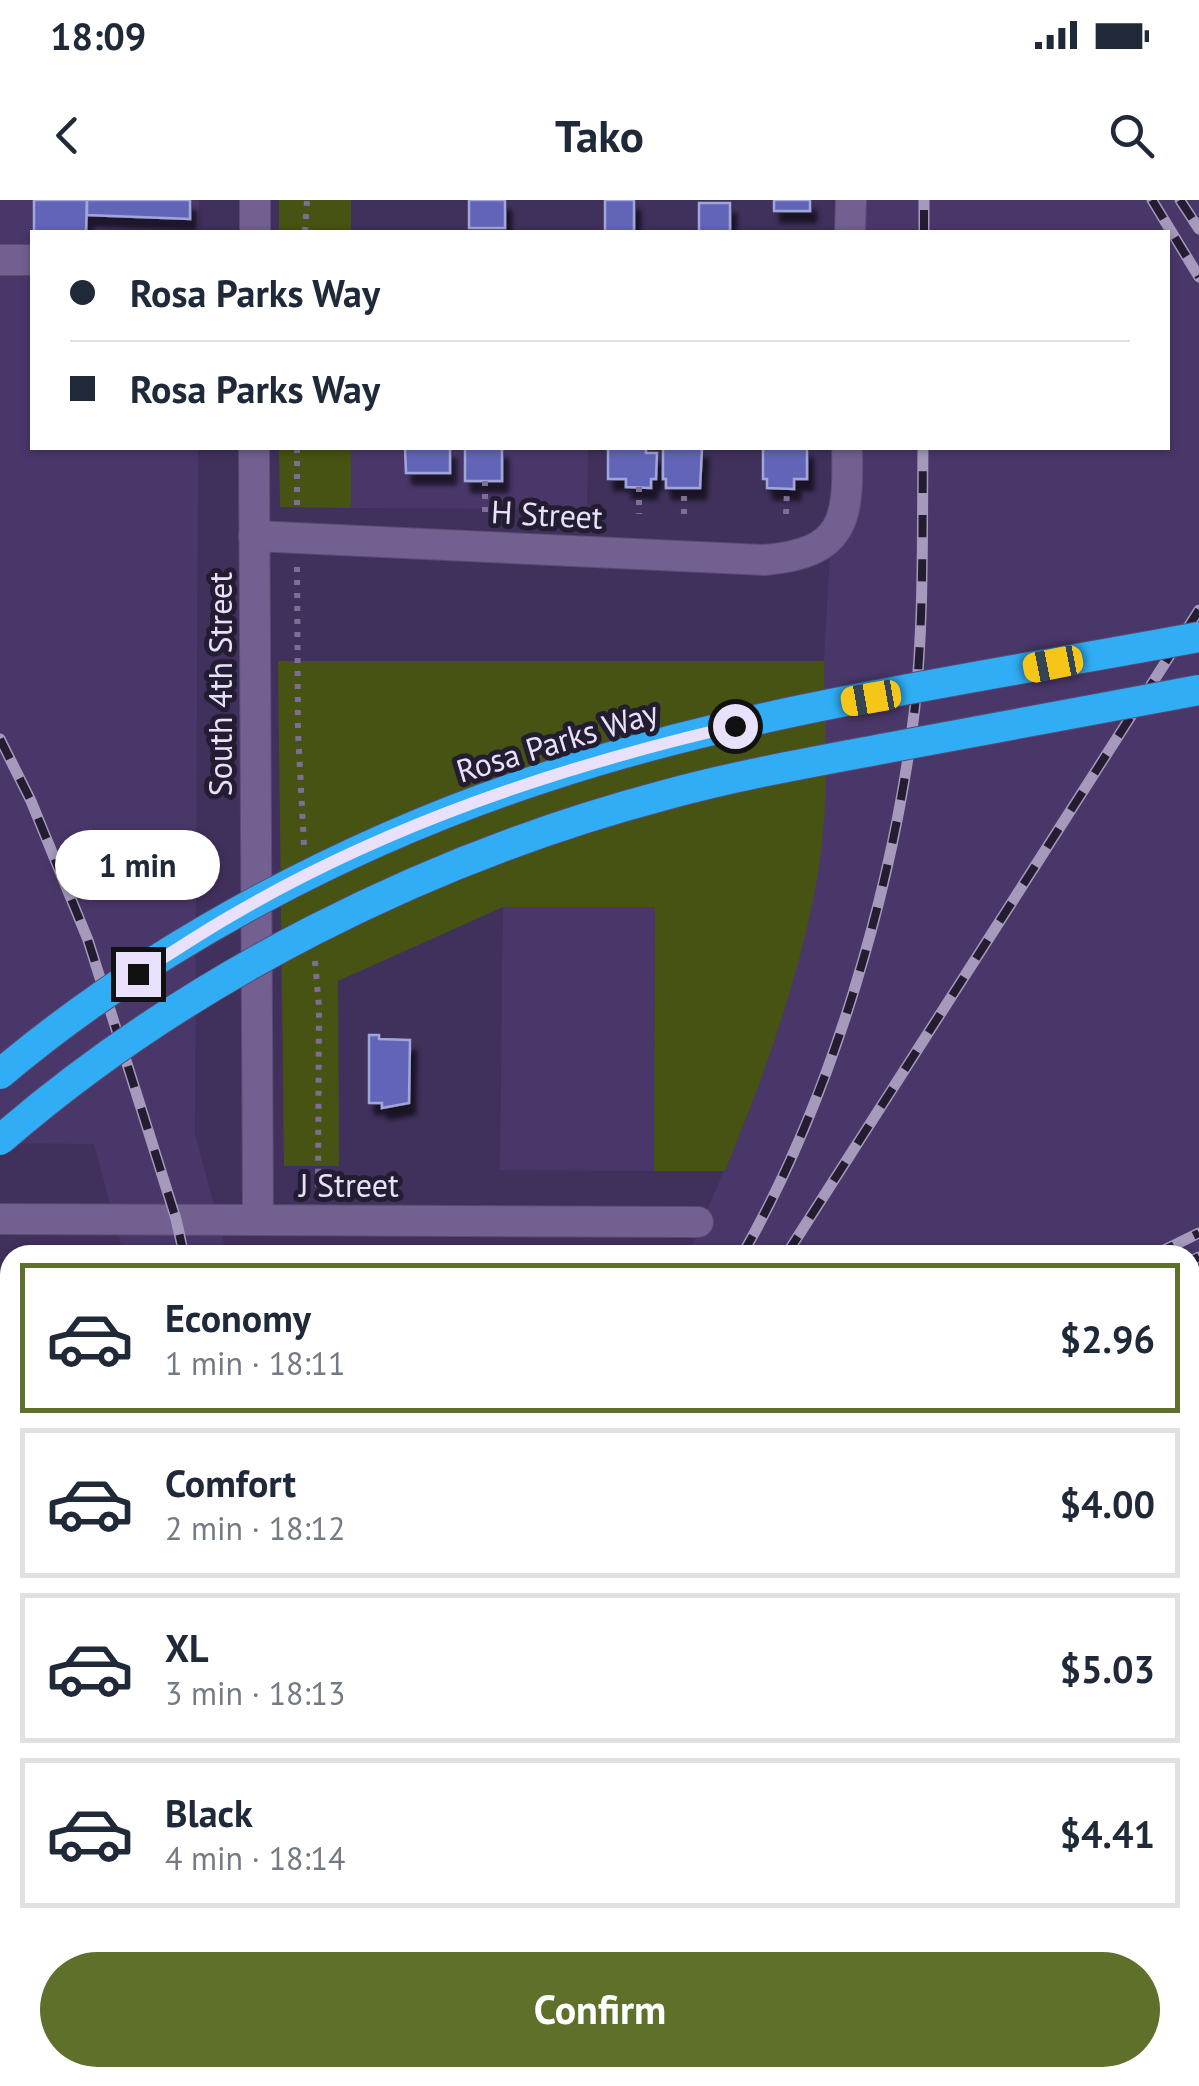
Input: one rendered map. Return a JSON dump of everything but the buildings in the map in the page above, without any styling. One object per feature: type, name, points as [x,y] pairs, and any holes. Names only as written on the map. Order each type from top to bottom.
[{"type":"highway","name":"Rosa Parks Way","points":[[0,1074],[107,994],[231,916],[352,854],[463,806],[550,775],[798,712],[1199,637]]},
{"type":"highway","points":[[0,1140],[129,1039],[250,964],[372,903],[563,826],[666,794],[773,770],[1199,690]]},
{"type":"street","points":[[255,200],[255,230]]},
{"type":"street","points":[[850,230],[851,200]]},
{"type":"street","points":[[0,260],[30,260]]},
{"type":"street","name":"South 4th Street","points":[[254,450],[258,1220]]},
{"type":"street","name":"H Street","points":[[254,536],[765,560],[805,554],[831,537],[845,506],[847,450]]},
{"type":"street","name":"J Street","points":[[0,1220],[698,1222]]},
{"type":"path","points":[[304,230],[307,200]]},
{"type":"path","points":[[297,450],[297,519]]},
{"type":"path","points":[[485,481],[486,513]]},
{"type":"path","points":[[639,488],[639,514]]},
{"type":"path","points":[[684,488],[684,514]]},
{"type":"path","points":[[786,489],[786,514]]},
{"type":"shaded area","points":[[0,200],[199,200],[199,230],[30,230],[30,450],[198,450],[195,1134],[224,1245],[121,1245],[94,1144],[0,1143]]},
{"type":"shaded area","points":[[851,200],[1199,200],[1199,1245],[692,1245],[748,1115],[824,821],[824,661],[831,537],[847,450],[1170,450],[1170,230],[850,230]]},
{"type":"shaded area","points":[[351,450],[588,450],[587,509],[351,508]]},
{"type":"shaded area","points":[[503,907],[655,907],[654,1171],[500,1170]]},
{"type":"green space","points":[[279,200],[351,200],[351,230],[279,230]]},
{"type":"green space","points":[[279,450],[351,450],[351,508],[280,507]]},
{"type":"green space","points":[[278,661],[824,661],[825,801],[811,909],[788,999],[725,1171],[654,1171],[655,907],[503,907],[338,981],[339,1166],[284,1166]]},
{"type":"railway","points":[[924,200],[924,230]]},
{"type":"railway","points":[[1152,200],[1199,277]]},
{"type":"railway","points":[[1180,200],[1199,229]]},
{"type":"railway","points":[[747,1245],[804,1128],[831,1060],[875,917],[892,846],[918,674],[923,450]]},
{"type":"railway","points":[[792,1245],[1199,610]]},
{"type":"railway","points":[[0,739],[31,801],[88,940],[182,1245]]},
{"type":"railway","points":[[1174,1245],[1199,1233]]},
{"type":"route","points":[[138,974],[231,916],[352,854],[463,806],[550,775],[735,726]]}]
